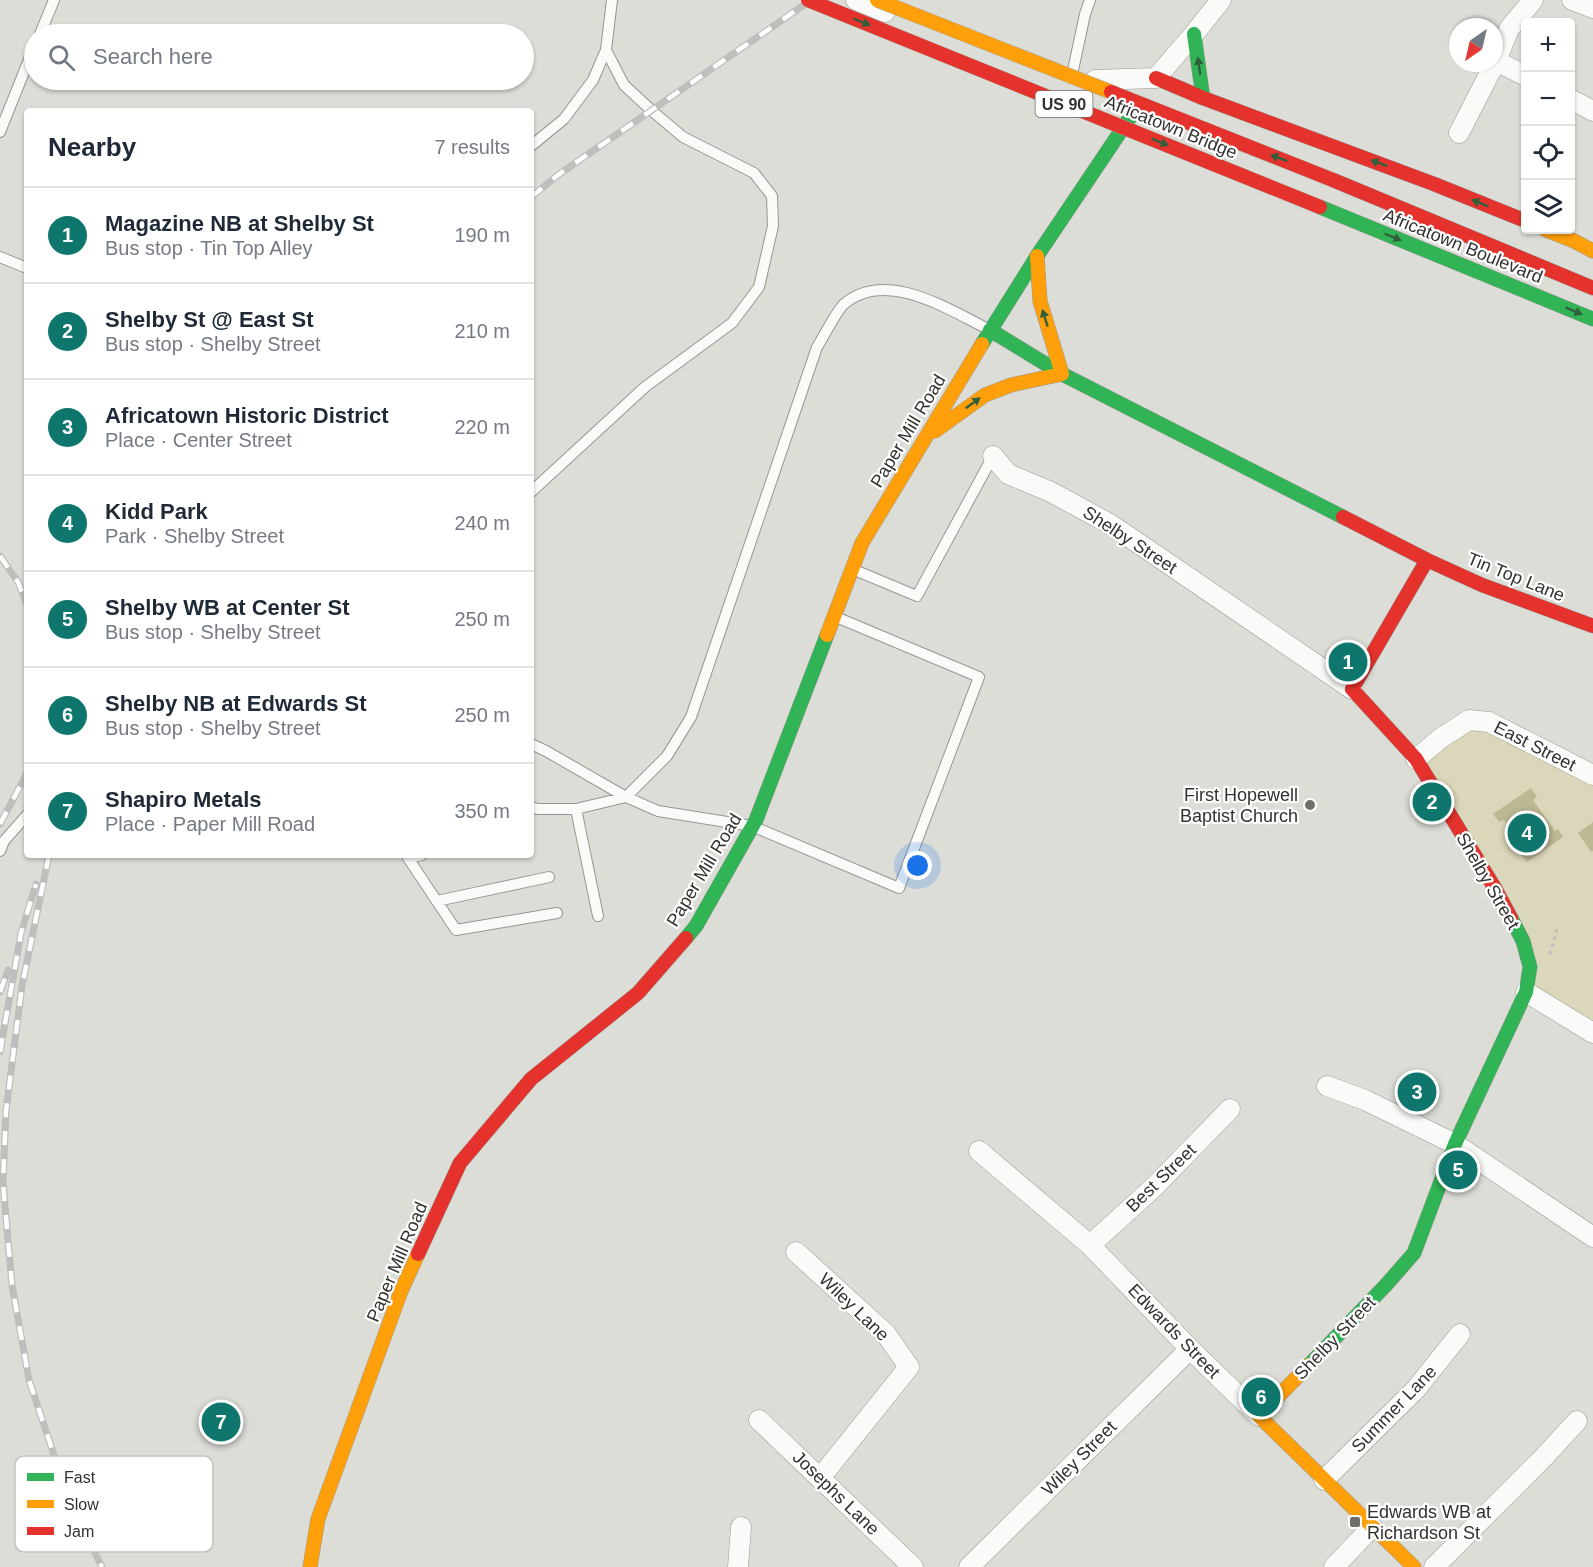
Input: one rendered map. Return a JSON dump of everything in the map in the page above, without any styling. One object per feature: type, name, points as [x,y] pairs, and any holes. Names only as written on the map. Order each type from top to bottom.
[{"type":"street","name":"Africatown Bridge","points":[[808,0],[1320,207]]},
{"type":"street","points":[[856,0],[1054,82],[1156,78],[1521,219]]},
{"type":"street","name":"Africatown Bridge","points":[[877,0],[1334,180]]},
{"type":"street","points":[[1156,78],[1221,0]]},
{"type":"street","points":[[1503,44],[1509,28],[1533,0]]},
{"type":"street","points":[[1572,0],[1593,8]]},
{"type":"street","points":[[1194,34],[1203,98]]},
{"type":"street","points":[[1503,65],[1521,74]]},
{"type":"street","points":[[1459,133],[1491,72]]},
{"type":"street","name":"Paper Mill Road","points":[[310,1567],[318,1519],[401,1291],[460,1163],[531,1079],[638,993],[696,926],[752,826],[862,543],[990,330],[1156,78]]},
{"type":"street","points":[[1575,102],[1593,111]]},
{"type":"street","name":"Africatown Boulevard","points":[[1334,180],[1593,288]]},
{"type":"street","name":"Africatown Boulevard","points":[[1320,207],[1593,319]]},
{"type":"street","points":[[1556,234],[1593,251]]},
{"type":"street","points":[[925,438],[985,395],[1011,385],[1062,374],[1040,301],[1037,256]]},
{"type":"street","name":"Tin Top Lane","points":[[990,330],[1062,374],[1427,560],[1482,585],[1593,626]]},
{"type":"street","name":"Shelby Street","points":[[993,456],[1008,474],[1051,492],[1110,524],[1352,689],[1416,759],[1496,890],[1523,941],[1530,967],[1526,992],[1455,1144],[1414,1253],[1386,1286],[1259,1416]]},
{"type":"street","points":[[1352,689],[1427,560]]},
{"type":"street","name":"East Street","points":[[1416,759],[1441,738],[1469,720],[1489,722],[1593,775]]},
{"type":"street","points":[[1526,992],[1593,1033]]},
{"type":"street","points":[[1327,1086],[1365,1100],[1455,1144],[1593,1237]]},
{"type":"street","name":"Best Street","points":[[1090,1245],[1153,1188],[1230,1109]]},
{"type":"street","name":"Edwards Street","points":[[979,1151],[1090,1245],[1190,1349],[1413,1567]]},
{"type":"street","name":"Wiley Lane","points":[[796,1252],[886,1334],[909,1367],[820,1478]]},
{"type":"street","name":"Summer Lane","points":[[1324,1480],[1416,1389],[1460,1334]]},
{"type":"street","name":"Wiley Street","points":[[969,1567],[1190,1349]]},
{"type":"street","name":"Josephs Lane","points":[[759,1420],[913,1567]]},
{"type":"street","points":[[1434,1567],[1544,1457],[1577,1420]]},
{"type":"street","points":[[738,1567],[741,1527]]},
{"type":"street","points":[[1334,1567],[1372,1527]]},
{"type":"lane","points":[[44,24],[54,0]]},
{"type":"lane","points":[[534,144],[564,119],[593,80],[606,50],[612,0]]},
{"type":"lane","points":[[1070,81],[1090,0]]},
{"type":"lane","points":[[534,489],[645,387],[732,323],[759,287],[773,226],[772,196],[754,173],[683,137],[624,85],[606,50]]},
{"type":"lane","points":[[0,132],[24,72]]},
{"type":"lane","points":[[0,256],[24,267]]},
{"type":"lane","points":[[534,812],[576,809],[626,797],[667,756],[691,717],[817,347],[842,304],[865,291],[892,289],[914,294],[990,330]]},
{"type":"lane","points":[[851,569],[917,596],[993,456]]},
{"type":"lane","points":[[534,745],[626,797],[658,811],[752,826],[899,888],[979,677],[834,616]]},
{"type":"lane","points":[[576,809],[598,916]]},
{"type":"lane","points":[[0,852],[4,841],[24,818]]},
{"type":"lane","points":[[409,858],[456,930],[557,913]]},
{"type":"lane","points":[[437,901],[549,877]]},
{"type":"path","points":[[1548,960],[1557,929]]},
{"type":"shaded area","points":[[1469,720],[1593,775],[1593,1033],[1526,992],[1530,967],[1416,759]]},
{"type":"shaded area","points":[[1531,788],[1537,797],[1533,800],[1555,831],[1558,829],[1563,837],[1527,862],[1521,854],[1525,851],[1504,820],[1499,822],[1493,814]]},
{"type":"shaded area","points":[[1593,822],[1593,851],[1591,852],[1578,833]]},
{"type":"railway","points":[[534,195],[558,175],[811,0]]},
{"type":"railway","points":[[0,556],[18,582],[24,597]]},
{"type":"railway","points":[[0,824],[24,779]]},
{"type":"railway","points":[[48,858],[22,986],[6,1111],[3,1183],[12,1285],[29,1380],[54,1456]]},
{"type":"railway","points":[[0,1052],[21,933],[36,884]]},
{"type":"railway","points":[[0,992],[8,970]]},
{"type":"railway","points":[[94,1552],[102,1567]]},
{"type":"traffic: fast","points":[[1194,34],[1203,98]]},
{"type":"traffic: fast","points":[[982,344],[1037,256],[1135,110]]},
{"type":"traffic: fast","points":[[1320,207],[1593,319]]},
{"type":"traffic: fast","points":[[990,330],[1062,374],[1343,517]]},
{"type":"traffic: fast","points":[[686,938],[696,926],[756,820],[827,635]]},
{"type":"traffic: fast","points":[[1309,1365],[1414,1253],[1455,1144],[1526,992],[1530,967],[1523,941],[1511,918]]},
{"type":"traffic: slow","points":[[877,0],[1111,92]]},
{"type":"traffic: slow","points":[[1556,234],[1593,251]]},
{"type":"traffic: slow","points":[[935,431],[985,395],[1011,385],[1062,374],[1040,301],[1037,256]]},
{"type":"traffic: slow","points":[[827,635],[862,543],[982,344]]},
{"type":"traffic: slow","points":[[310,1567],[318,1519],[401,1291],[418,1254]]},
{"type":"traffic: slow","points":[[1309,1365],[1259,1416],[1414,1567]]},
{"type":"traffic: jam","points":[[808,0],[1320,207]]},
{"type":"traffic: jam","points":[[1156,78],[1521,219]]},
{"type":"traffic: jam","points":[[1111,92],[1333,180]]},
{"type":"traffic: jam","points":[[1333,180],[1593,288]]},
{"type":"traffic: jam","points":[[1343,517],[1482,585],[1593,626]]},
{"type":"traffic: jam","points":[[1427,560],[1352,689],[1416,759],[1511,918]]},
{"type":"traffic: jam","points":[[418,1254],[460,1163],[531,1079],[638,993],[686,938]]},
{"type":"place","name":"Magazine NB at Shelby St","points":[[1348,662]]},
{"type":"place","name":"Shelby St @ East St","points":[[1432,802]]},
{"type":"place","name":"First Hopewell Baptist Church","points":[[1310,805]]},
{"type":"place","name":"Kidd Park","points":[[1527,833]]},
{"type":"place","name":"Africatown Historic District","points":[[1417,1092]]},
{"type":"place","name":"Shelby WB at Center St","points":[[1458,1170]]},
{"type":"place","name":"Shelby NB at Edwards St","points":[[1261,1397]]},
{"type":"place","name":"Shapiro Metals","points":[[221,1422]]},
{"type":"place","name":"Edwards WB at Richardson St","points":[[1355,1522]]}]
